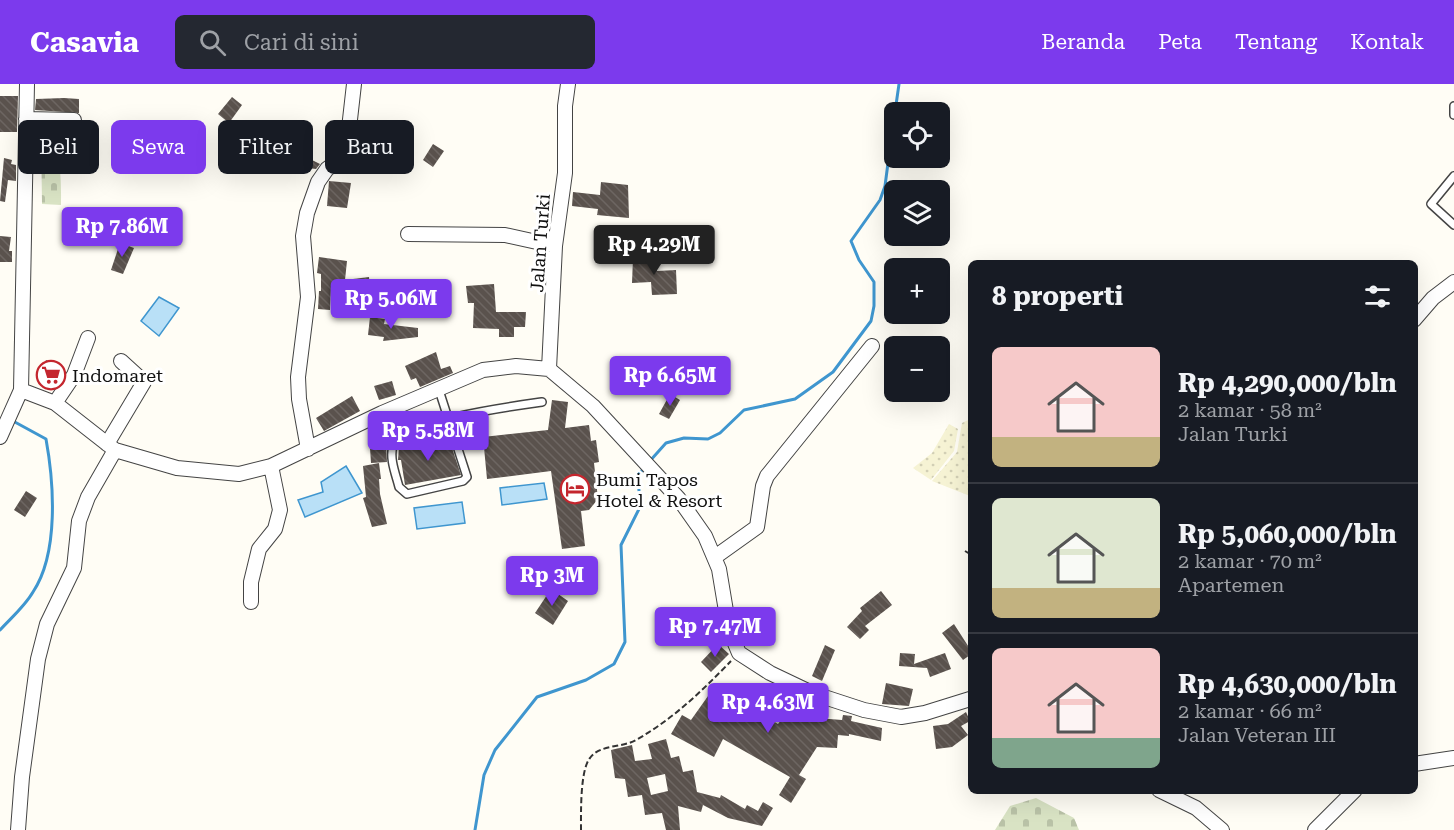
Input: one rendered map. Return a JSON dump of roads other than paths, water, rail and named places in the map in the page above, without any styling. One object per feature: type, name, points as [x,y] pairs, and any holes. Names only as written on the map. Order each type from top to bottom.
[{"type":"street","points":[[0,437],[21,390],[27,84]]},
{"type":"street","points":[[350,120],[354,84]]},
{"type":"street","name":"Jalan Turki","points":[[549,369],[554,307],[555,246],[565,173],[565,106],[568,84]]},
{"type":"street","points":[[26,119],[74,120]]},
{"type":"street","points":[[308,449],[299,399],[298,377],[308,297],[303,236],[307,213],[318,182],[325,173]]},
{"type":"street","points":[[408,234],[505,235],[555,246]]},
{"type":"street","points":[[1418,315],[1433,298],[1454,282]]},
{"type":"street","points":[[55,403],[74,375],[88,338]]},
{"type":"street","points":[[715,556],[757,527],[763,486],[767,476],[872,346]]},
{"type":"street","points":[[18,830],[22,777],[38,659],[47,624],[74,568],[79,521],[88,497],[144,382],[121,361]]},
{"type":"street","points":[[21,390],[55,403],[111,447],[163,465],[220,474],[239,474],[271,466],[382,413],[483,370],[500,366],[549,369],[593,406],[687,510],[705,536],[715,556],[725,595],[729,629],[739,653],[770,673],[812,693],[901,717],[925,713],[968,700]]},
{"type":"street","points":[[251,602],[251,582],[259,549],[275,529],[279,510],[271,466]]},
{"type":"street","points":[[1418,763],[1454,758]]},
{"type":"street","points":[[1167,794],[1196,808],[1222,830]]},
{"type":"street","points":[[1315,830],[1351,794]]},
{"type":"lane","points":[[1454,106],[1454,115]]},
{"type":"lane","points":[[1454,176],[1431,204],[1454,225]]},
{"type":"lane","points":[[439,390],[449,417],[467,477],[463,481],[416,494],[402,491],[399,488],[393,461],[392,448],[397,439],[449,417],[542,402]]},
{"type":"water","points":[[159,297],[179,308],[159,336],[141,321]]},
{"type":"water","points":[[346,466],[362,493],[305,517],[298,500],[323,492],[321,482]]},
{"type":"water","points":[[544,483],[547,499],[502,505],[500,488]]},
{"type":"water","points":[[462,502],[465,523],[417,529],[414,508]]},
{"type":"waterway","points":[[896,102],[899,84]]},
{"type":"waterway","points":[[649,462],[666,443],[684,438],[708,439],[720,433],[744,410],[795,399],[833,372],[871,321],[874,306],[874,282],[859,260],[851,241],[880,200],[887,168]]},
{"type":"waterway","points":[[0,630],[33,592],[41,576],[51,538],[51,476],[46,439],[13,421]]},
{"type":"waterway","points":[[475,830],[484,775],[495,750],[537,697],[586,680],[614,664],[625,642],[621,545],[640,507],[638,475],[645,467]]},
{"type":"place","name":"Indomaret","points":[[51,375]]},
{"type":"place","name":"Bumi Tapos Hotel & Resort","points":[[575,489]]}]
